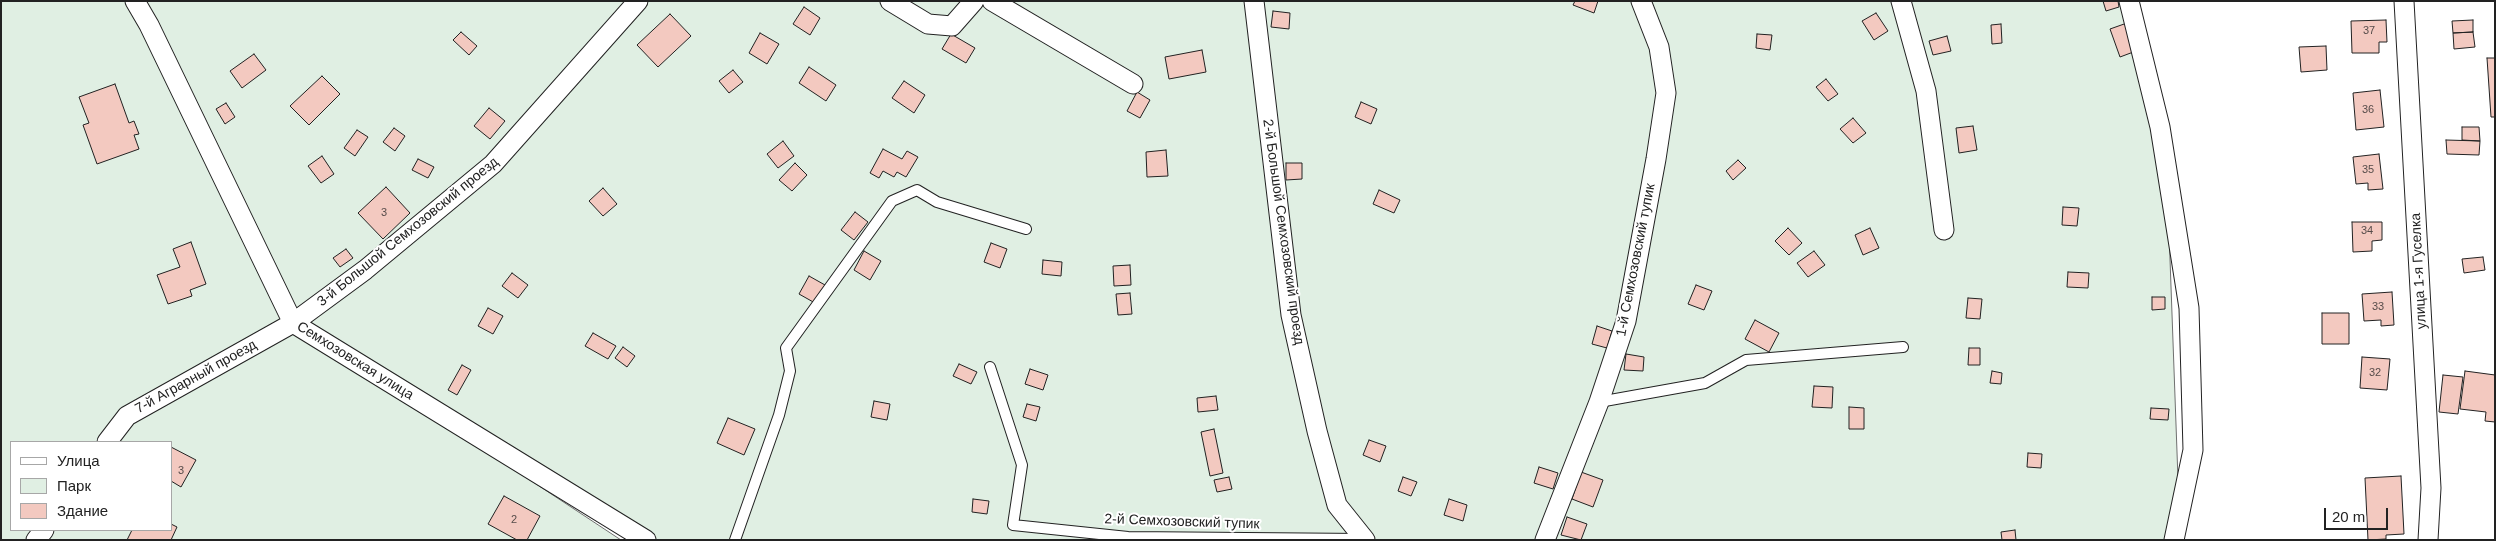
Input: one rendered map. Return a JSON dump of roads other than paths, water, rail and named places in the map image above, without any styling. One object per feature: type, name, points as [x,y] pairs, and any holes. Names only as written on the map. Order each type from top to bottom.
[{"type":"street","name":"Семхозовская улица","points":[[135,1],[149,25],[294,323],[646,540]]},
{"type":"street","name":"3-й Большой Семхозовский проезд","points":[[294,323],[365,270],[493,164],[638,1]]},
{"type":"street","points":[[890,1],[928,24],[952,26],[974,1]]},
{"type":"street","points":[[992,1],[1133,84]]},
{"type":"street","name":"2-й Большой Семхозовский проезд","points":[[1254,1],[1291,315],[1317,431],[1337,505],[1364,539]]},
{"type":"street","name":"1-й Семхозовский тупик","points":[[1545,540],[1599,402],[1626,321],[1666,93],[1659,47],[1641,1]]},
{"type":"street","points":[[1901,1],[1926,91],[1944,230]]},
{"type":"street","points":[[2129,1],[2160,128],[2189,308],[2193,450],[2174,540]]},
{"type":"street","name":"улица 1-я Гуселка","points":[[2404,1],[2431,488],[2428,540]]},
{"type":"street","name":"7-й Аграрный проезд","points":[[108,441],[126,416],[294,323]]},
{"type":"lane","points":[[735,540],[780,415],[790,371],[786,348],[892,201],[917,190],[937,202],[1026,229]]},
{"type":"lane","points":[[1599,402],[1705,383],[1746,360],[1903,347]]},
{"type":"lane","name":"2-й Семхозовский тупик","points":[[990,366],[1022,465],[1013,525],[1128,537],[1364,539]]}]
